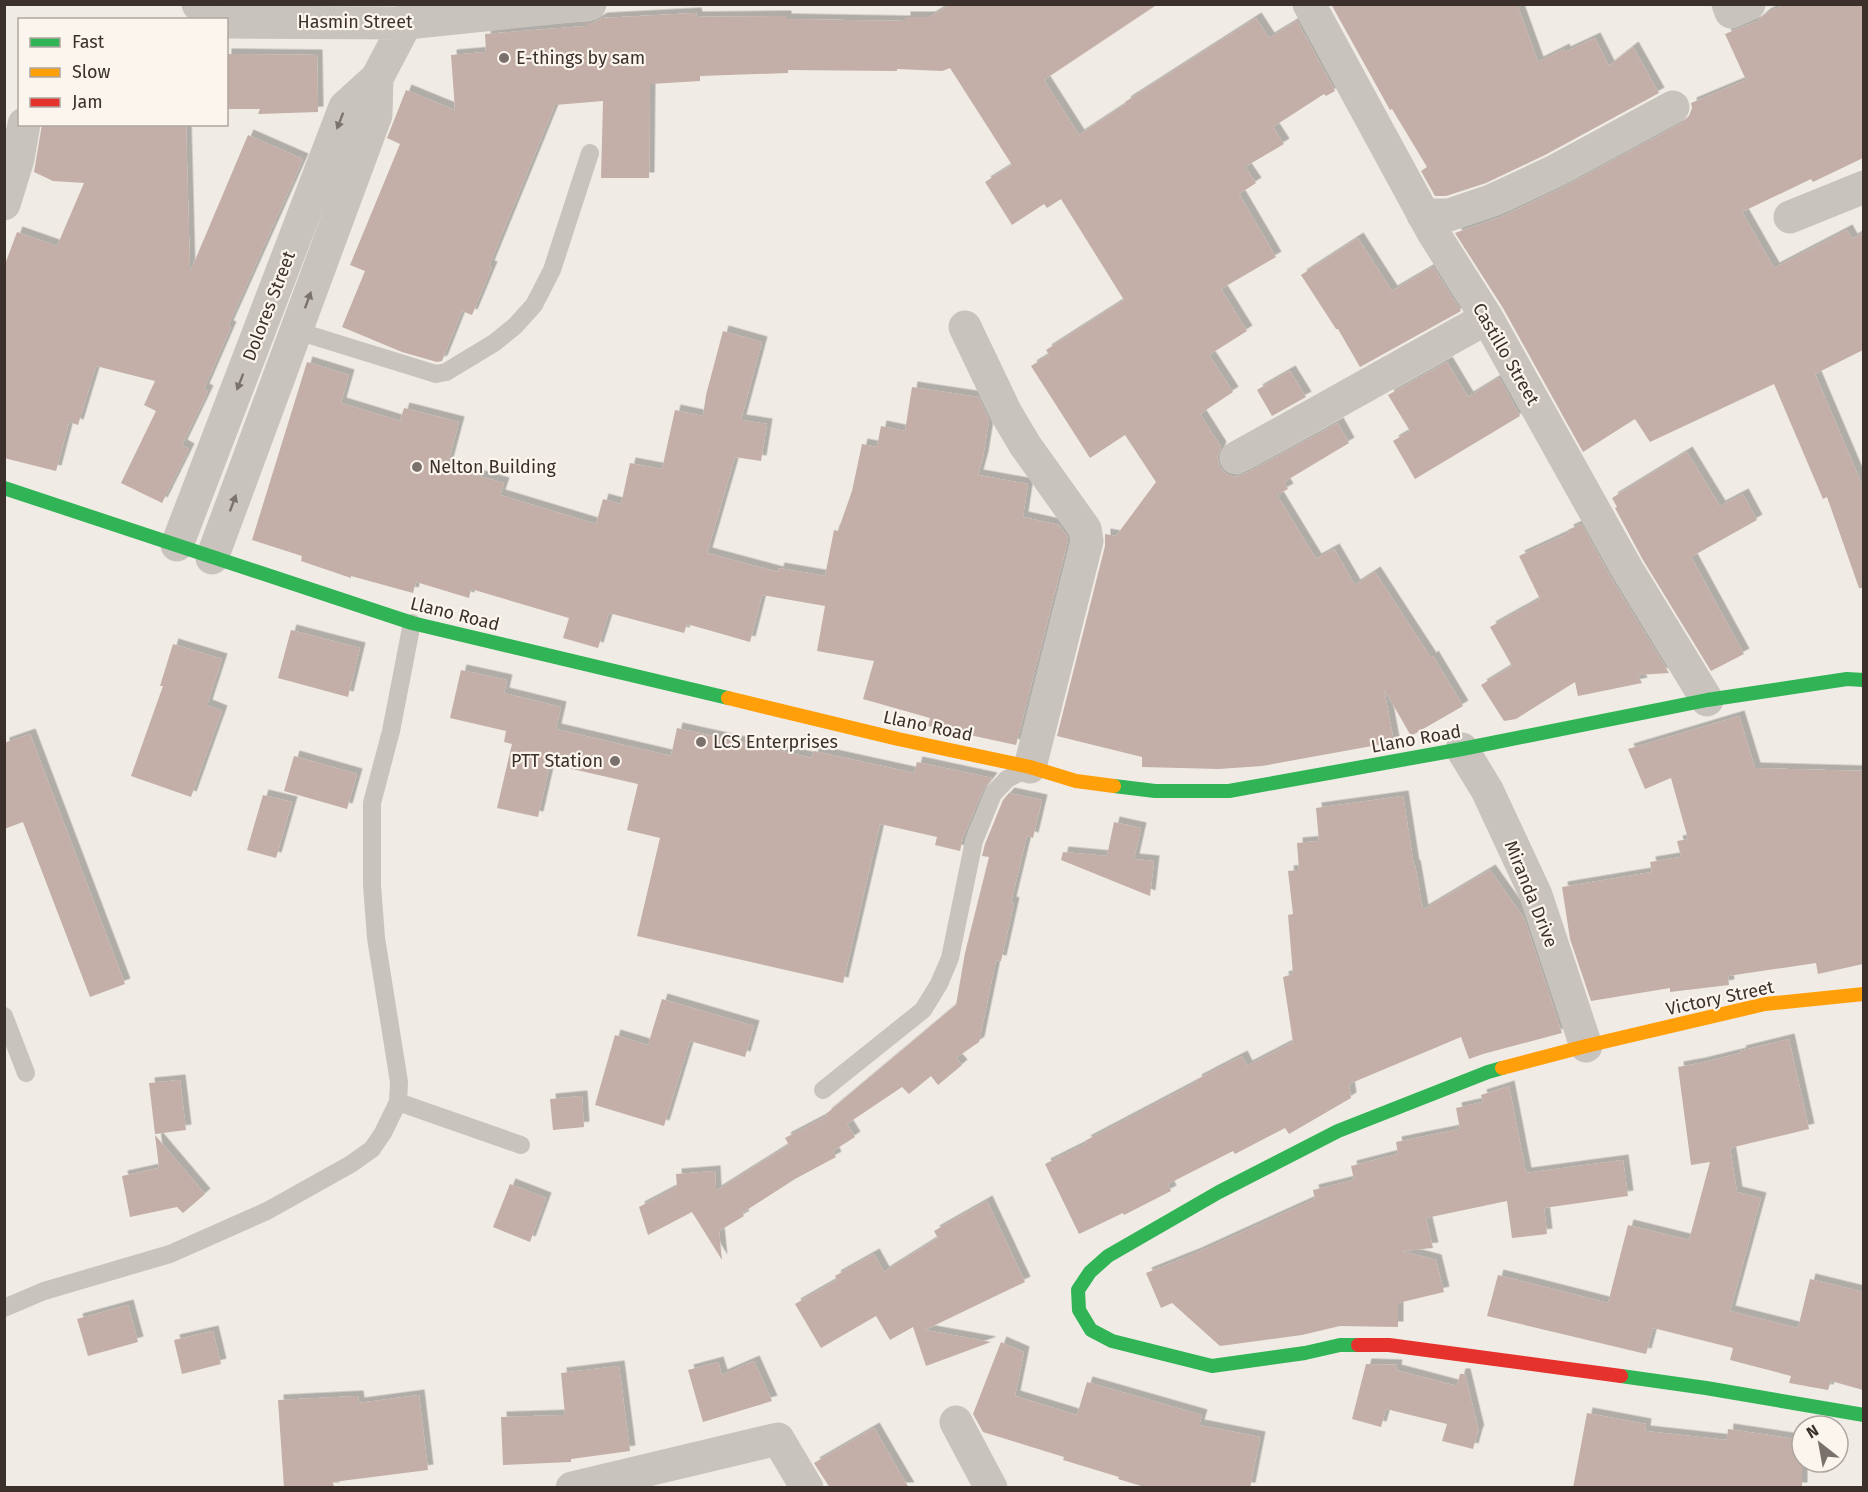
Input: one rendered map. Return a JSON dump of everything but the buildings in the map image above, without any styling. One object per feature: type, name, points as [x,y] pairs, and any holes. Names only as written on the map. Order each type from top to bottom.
[{"type":"main road","name":"Llano Road","points":[[4,488],[412,623],[898,739],[1030,767],[1076,781],[1155,790],[1229,791],[1462,749],[1707,700],[1847,679],[1863,680]]},
{"type":"main road","name":"Victory Street","points":[[1863,994],[1765,1004],[1586,1046],[1488,1072],[1456,1084],[1338,1131],[1219,1192],[1108,1256],[1090,1272],[1078,1290],[1079,1310],[1091,1330],[1112,1341],[1212,1366],[1305,1353],[1340,1345],[1389,1345],[1706,1388],[1863,1415]]},
{"type":"street","points":[[198,4],[208,18]]},
{"type":"street","name":"Hasmin Street","points":[[228,22],[590,4]]},
{"type":"street","name":"Castillo Street","points":[[1309,4],[1423,215],[1487,318],[1627,569],[1707,700]]},
{"type":"street","name":"Dolores Street","points":[[177,545],[345,107],[377,78],[412,14]]},
{"type":"street","name":"Dolores Street","points":[[212,558],[376,115],[377,78]]},
{"type":"street","points":[[1423,215],[1449,215],[1493,200],[1553,172],[1673,107]]},
{"type":"street","points":[[4,204],[11,151],[23,126]]},
{"type":"street","points":[[1790,217],[1863,187]]},
{"type":"street","points":[[1236,458],[1487,318]]},
{"type":"street","points":[[965,327],[1006,413],[1036,461],[1085,529],[1087,541],[1030,767]]},
{"type":"street","name":"Miranda Drive","points":[[1462,749],[1487,790],[1536,895],[1586,1046]]},
{"type":"street","points":[[956,1422],[991,1488]]},
{"type":"street","points":[[572,1488],[778,1439],[807,1488]]},
{"type":"lane","points":[[297,330],[436,374],[446,372],[494,343],[515,326],[534,305],[552,270],[590,153]]},
{"type":"lane","points":[[4,1308],[44,1291],[170,1254],[267,1211],[351,1164],[372,1149],[383,1132],[398,1102],[399,1082],[376,938],[372,885],[372,803],[391,731],[412,623]]},
{"type":"lane","points":[[823,1090],[923,1010],[939,984],[950,958],[974,842],[993,794],[1007,779],[1030,767]]},
{"type":"lane","points":[[4,1016],[26,1073]]},
{"type":"lane","points":[[398,1102],[521,1145]]},
{"type":"traffic: fast","points":[[4,488],[412,623],[728,698]]},
{"type":"traffic: fast","points":[[1114,786],[1155,791],[1229,791],[1462,749],[1707,700],[1847,679],[1864,680]]},
{"type":"traffic: fast","points":[[1358,1345],[1340,1345],[1305,1353],[1212,1366],[1112,1341],[1091,1330],[1079,1310],[1078,1290],[1090,1272],[1108,1256],[1219,1192],[1338,1131],[1502,1068]]},
{"type":"traffic: fast","points":[[1621,1376],[1864,1415]]},
{"type":"traffic: slow","points":[[728,698],[898,739],[1030,767],[1076,781],[1114,786]]},
{"type":"traffic: slow","points":[[1502,1068],[1765,1004],[1864,994]]},
{"type":"traffic: jam","points":[[1358,1345],[1389,1345],[1621,1376]]},
{"type":"place","name":"E-things by sam","points":[[504,58]]},
{"type":"place","name":"Nelton Building","points":[[417,467]]},
{"type":"place","name":"LCS Enterprises","points":[[701,742]]},
{"type":"place","name":"PTT Station","points":[[615,761]]}]
